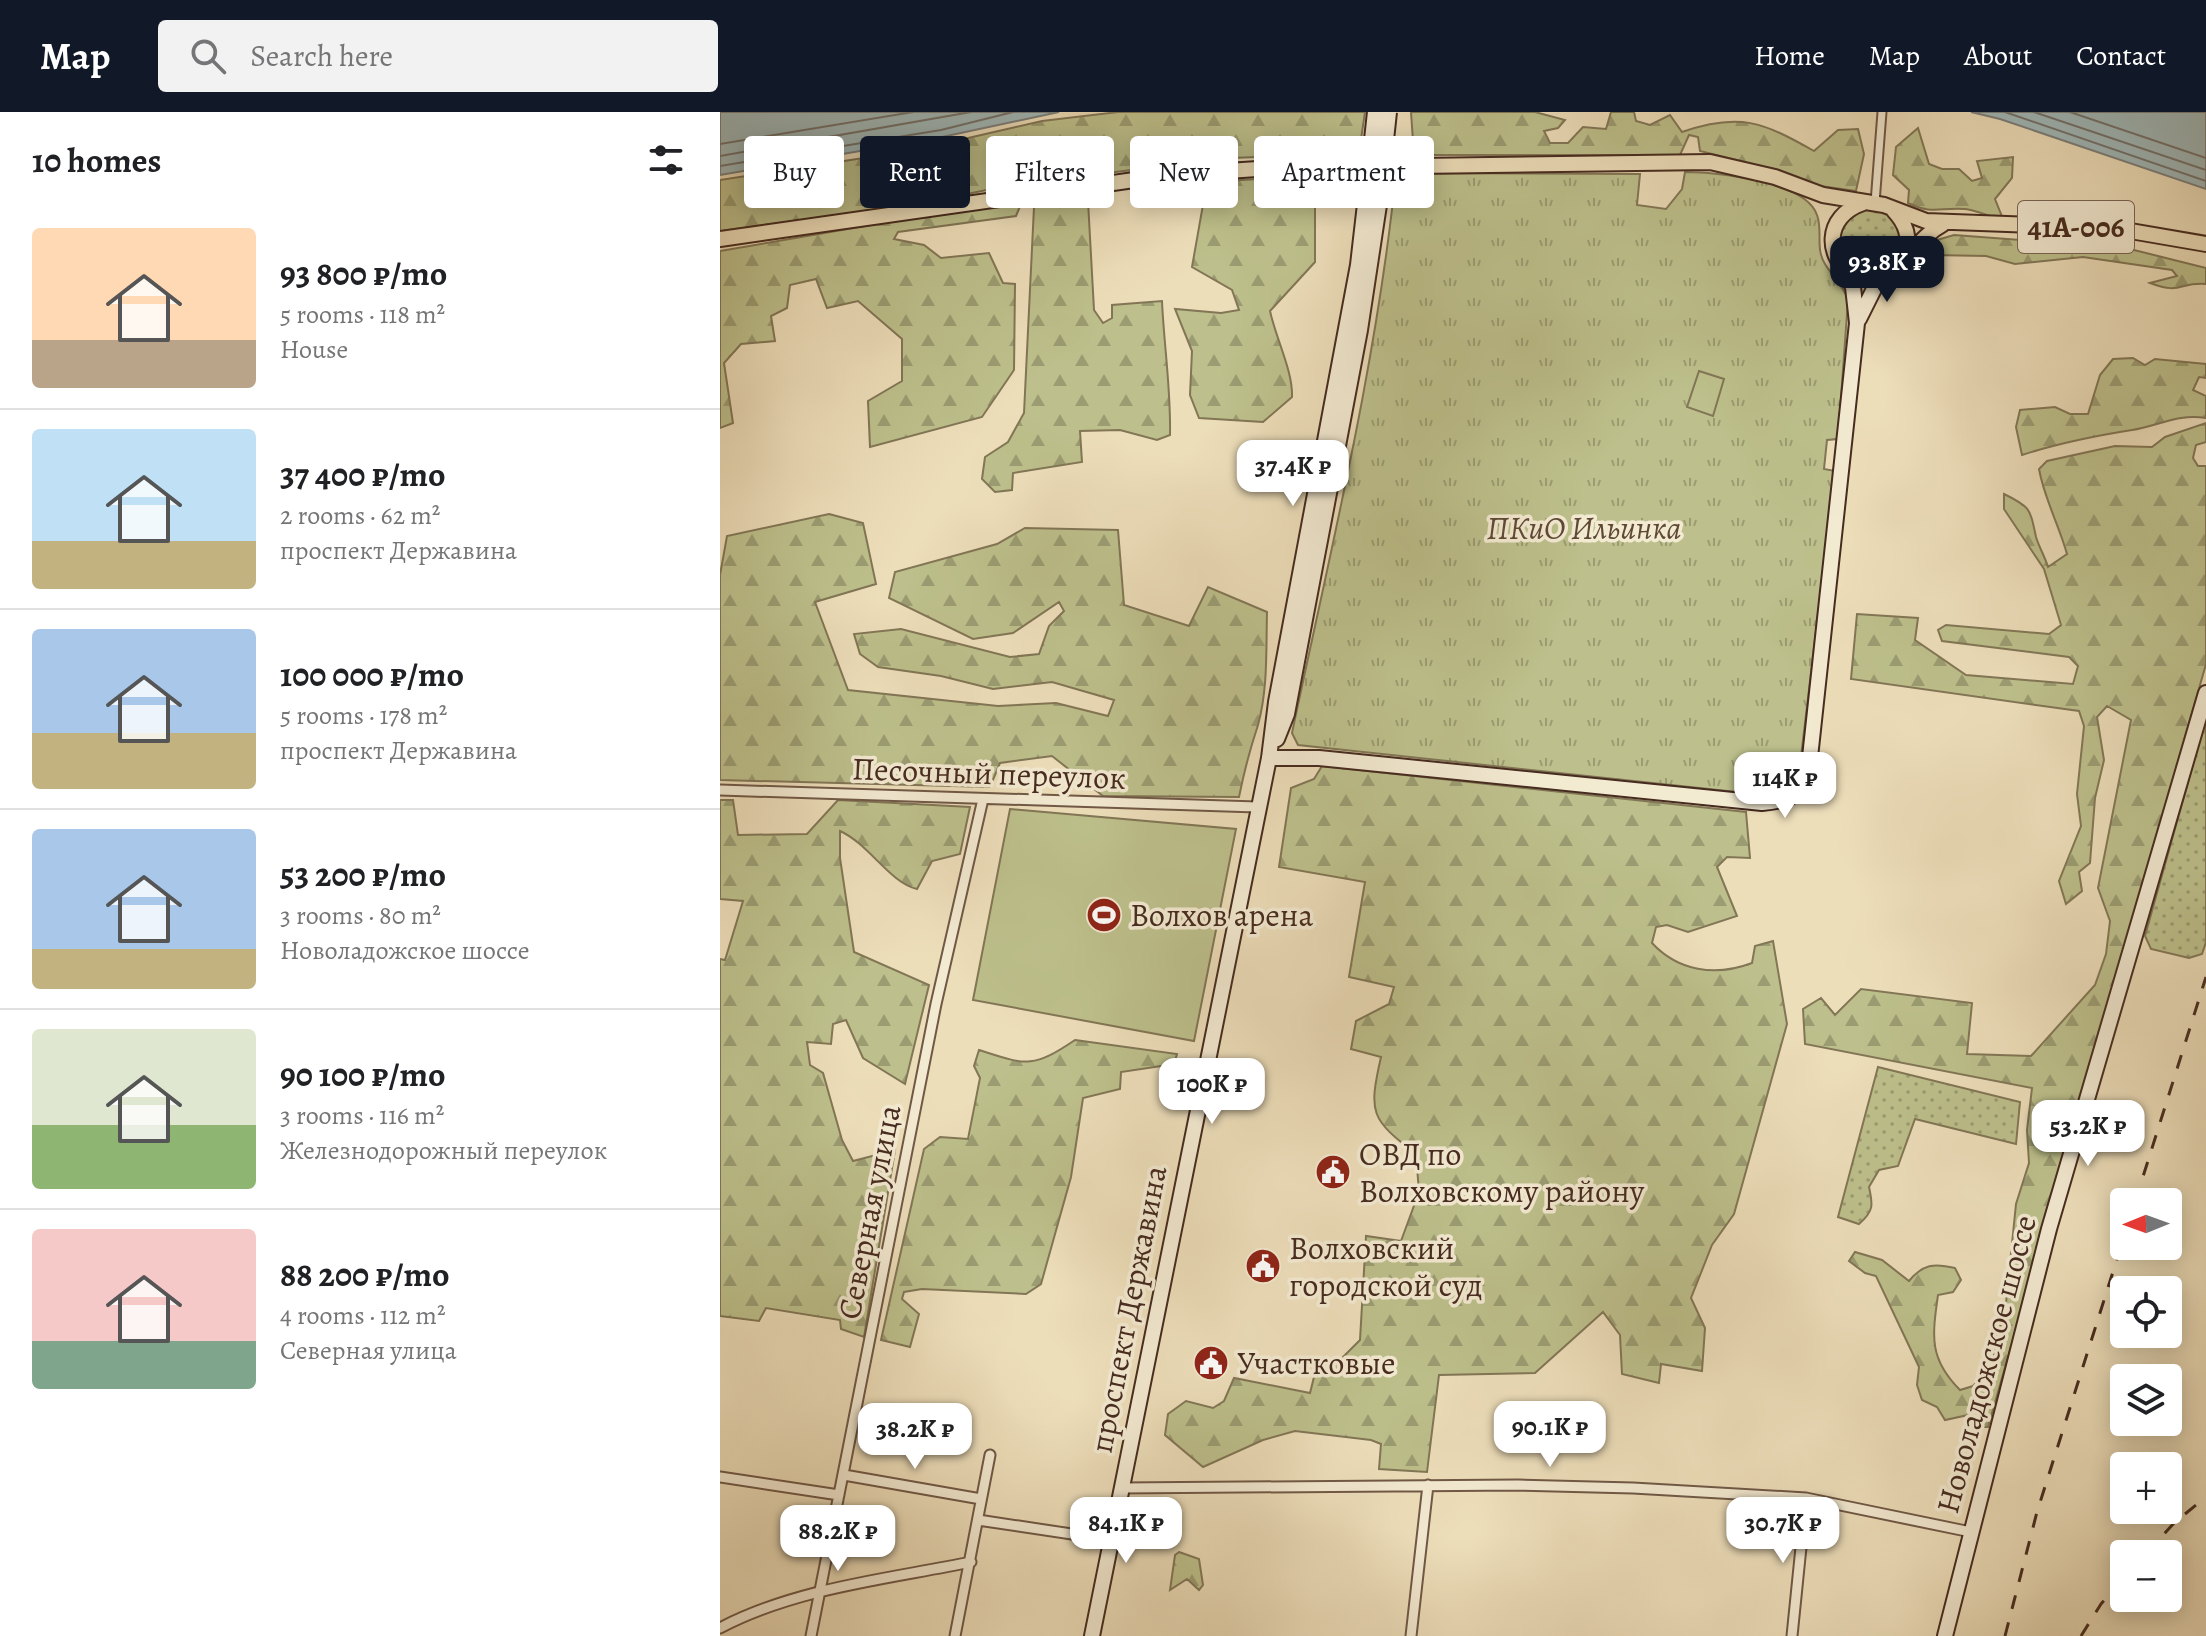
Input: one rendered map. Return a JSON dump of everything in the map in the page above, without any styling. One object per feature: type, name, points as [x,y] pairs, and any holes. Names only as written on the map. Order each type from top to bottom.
[{"type":"main road","points":[[1374,136],[1375,112]]},
{"type":"main road","points":[[1385,136],[1389,112]]},
{"type":"main road","name":"41А-006","points":[[720,239],[1169,175],[1272,168],[1710,162],[1944,224],[2113,228],[2206,244]]},
{"type":"main road","points":[[1269,758],[1319,758],[1762,803],[1785,801],[1801,791],[1808,776],[1857,323],[1853,287],[1832,250],[1835,224],[1823,201],[1807,190]]},
{"type":"main road","points":[[1835,224],[1852,207],[1870,203]]},
{"type":"main road","name":"проспект Державина","points":[[1092,1636],[1269,758],[1276,702],[1371,208]]},
{"type":"main road","points":[[1893,210],[1907,230],[1907,254]]},
{"type":"main road","points":[[1857,323],[1875,287],[1896,271],[1922,237],[1944,224]]},
{"type":"main road","points":[[1845,272],[1871,281],[1896,271]]},
{"type":"main road","name":"Новоладожское шоссе","points":[[1945,1636],[2049,1229],[2206,693]]},
{"type":"street","points":[[1870,203],[1882,112]]},
{"type":"street","name":"Песочный переулок","points":[[720,790],[1257,807]]},
{"type":"street","name":"Северная улица","points":[[811,1636],[936,1004],[983,799]]},
{"type":"street","points":[[955,1636],[990,1455]]},
{"type":"street","points":[[844,1475],[981,1499]]},
{"type":"street","points":[[720,1477],[839,1495]]},
{"type":"street","points":[[1122,1488],[1428,1485],[1633,1488],[1806,1498],[1971,1532]]},
{"type":"street","points":[[1411,1636],[1428,1485]]},
{"type":"street","points":[[1792,1636],[1806,1498]]},
{"type":"street","points":[[978,1520],[1112,1540]]},
{"type":"street","points":[[720,1628],[751,1611],[820,1593],[971,1562]]},
{"type":"green space","points":[[1118,112],[1365,112],[1361,136],[1254,136],[1254,157],[1238,158],[1238,136],[1130,136],[1130,170],[1114,172],[1114,136],[986,136],[986,190],[970,193],[970,138],[1042,121]]},
{"type":"green space","points":[[1411,112],[1535,112],[1565,120],[1558,128],[1544,131],[1550,143],[1568,143],[1583,127],[1606,129],[1611,112],[1634,112],[1636,121],[1650,125],[1670,115],[1682,132],[1720,122],[1750,123],[1780,133],[1814,151],[1838,130],[1858,129],[1864,154],[1856,191],[1813,185],[1764,167],[1700,151],[1698,137],[1689,135],[1680,155],[1434,155],[1434,136],[1413,136]]},
{"type":"green space","points":[[1918,128],[1929,164],[1942,169],[1959,169],[1972,181],[1982,178],[1977,161],[2013,157],[2012,178],[1995,199],[2003,219],[1969,210],[1930,210],[1908,203],[1909,190],[1893,175],[1896,147]]},
{"type":"green space","points":[[860,159],[860,208],[891,208],[720,231],[720,180],[744,176],[744,208],[844,208],[844,161]]},
{"type":"green space","name":"ПКиО Ильинка","points":[[1685,172],[1758,181],[1796,194],[1809,203],[1817,215],[1822,258],[1848,300],[1838,439],[1827,440],[1824,469],[1835,471],[1800,765],[1793,783],[1784,790],[1765,795],[1298,745],[1292,733],[1365,384],[1392,208],[1434,208],[1434,173],[1640,174],[1637,205],[1666,209],[1682,189]]},
{"type":"green space","points":[[1254,179],[1254,208],[1315,208],[1315,262],[1270,311],[1290,377],[1292,397],[1263,422],[1199,418],[1190,395],[1192,351],[1175,309],[1221,313],[1239,310],[1232,290],[1192,267],[1202,208],[1238,208],[1238,180]]},
{"type":"green space","points":[[986,205],[986,208],[1019,208],[1016,216],[898,232],[894,239],[924,245],[941,258],[989,253],[1003,283],[1015,284],[1014,370],[982,417],[870,447],[868,401],[902,381],[902,339],[858,301],[827,308],[816,279],[790,285],[787,308],[771,316],[775,341],[741,344],[724,363],[733,423],[720,428],[720,251]]},
{"type":"green space","points":[[1034,208],[1088,208],[1094,310],[1103,323],[1112,318],[1112,305],[1162,301],[1170,435],[1157,440],[1120,430],[1080,431],[1082,462],[1013,473],[1012,490],[995,492],[982,479],[985,457],[1008,442],[1024,413]]},
{"type":"green space","points":[[1870,209],[1888,215],[1896,223],[1902,241],[1896,259],[1888,267],[1870,273],[1852,267],[1844,259],[1838,241],[1844,223],[1852,215]]},
{"type":"green space","points":[[1954,235],[2126,248],[2206,268],[2206,284],[2174,288],[2160,286],[2150,283],[2177,276],[2172,270],[2083,257],[2015,264],[1986,256],[1932,255],[1929,248],[1937,240]]},
{"type":"green space","points":[[2133,358],[2145,365],[2155,359],[2206,364],[2206,378],[2199,377],[2193,390],[2206,396],[2206,418],[2178,419],[2063,443],[2022,455],[2016,427],[2020,410],[2055,407],[2070,414],[2088,414],[2100,375],[2113,359]]},
{"type":"green space","points":[[1699,371],[1724,379],[1713,416],[1687,407]]},
{"type":"green space","points":[[2206,423],[2206,442],[2196,445],[2193,458],[2198,466],[2206,466],[2206,664],[1988,1427],[1982,1427],[1978,1407],[1968,1415],[1945,1420],[1937,1407],[1922,1400],[1917,1385],[1919,1367],[1876,1276],[1865,1273],[1849,1261],[1855,1252],[1882,1260],[1909,1281],[1929,1266],[1955,1268],[1961,1280],[1953,1292],[1938,1295],[1935,1347],[1943,1368],[1960,1390],[1973,1386],[1993,1365],[1995,1340],[2005,1313],[2016,1204],[2029,1163],[2027,1130],[2032,1088],[1805,1044],[1803,1009],[1821,998],[1835,1015],[1861,989],[1972,1003],[1967,1054],[2031,1056],[2095,985],[2106,954],[2110,921],[2098,888],[2131,720],[2107,706],[2097,717],[2104,760],[2095,798],[2090,863],[2079,872],[2082,891],[2066,904],[2059,881],[2081,826],[2077,794],[2084,726],[2079,711],[1851,679],[1857,614],[1918,618],[1915,640],[1966,675],[2073,684],[2078,666],[2069,657],[1942,641],[1938,630],[1946,625],[2049,634],[2061,625],[2044,569],[2004,509],[2004,494],[2028,510],[2048,567],[2067,554],[2041,480],[2039,469],[2047,461],[2115,446],[2152,447],[2165,437]]},
{"type":"green space","points":[[829,514],[863,523],[876,584],[815,602],[848,690],[998,706],[1056,703],[1108,716],[1114,700],[1052,682],[993,689],[941,676],[878,667],[860,654],[854,634],[901,629],[1010,657],[1039,654],[1049,626],[1064,611],[1059,602],[1013,633],[973,639],[889,598],[895,572],[997,544],[1025,528],[1118,530],[1124,605],[1189,626],[1208,587],[1267,612],[1263,697],[1239,797],[1103,796],[1052,756],[1000,763],[990,787],[720,780],[720,575],[727,536]]},
{"type":"green space","points":[[2206,718],[2206,942],[2202,954],[2189,958],[2151,949],[2145,936]]},
{"type":"green space","points":[[1322,766],[1746,812],[1750,858],[1727,857],[1717,867],[1737,916],[1688,932],[1667,925],[1656,927],[1652,943],[1673,960],[1685,965],[1724,970],[1752,963],[1755,946],[1773,941],[1787,1024],[1734,1214],[1712,1245],[1691,1298],[1705,1328],[1702,1371],[1661,1364],[1659,1383],[1622,1374],[1620,1335],[1603,1312],[1535,1373],[1439,1375],[1427,1472],[1379,1469],[1381,1444],[1371,1440],[1295,1431],[1263,1440],[1203,1467],[1165,1435],[1168,1414],[1186,1401],[1213,1408],[1224,1401],[1234,1378],[1310,1393],[1318,1361],[1342,1358],[1360,1340],[1366,1236],[1401,1241],[1419,1192],[1416,1154],[1382,1123],[1374,1104],[1381,1057],[1351,1049],[1356,1021],[1389,1004],[1394,987],[1349,977],[1365,882],[1279,867],[1291,788],[1314,779]]},
{"type":"green space","points":[[720,800],[733,800],[738,835],[807,834],[838,800],[970,807],[960,854],[932,861],[917,889],[898,879],[840,831],[840,858],[854,952],[929,985],[905,1084],[863,1058],[846,1020],[833,1024],[831,1044],[807,1042],[810,1065],[823,1073],[842,1140],[853,1161],[895,1150],[864,1337],[841,1329],[840,1320],[766,1308],[759,1321],[720,1316],[720,959],[725,960],[743,901],[720,899]]},
{"type":"green space","name":"Волхов арена","points":[[1010,809],[1236,829],[1194,1041],[973,1000]]},
{"type":"green space","points":[[1075,1040],[1177,1054],[1174,1064],[1121,1072],[1120,1089],[1083,1098],[1071,1177],[1041,1284],[1026,1294],[922,1289],[904,1292],[902,1299],[919,1314],[910,1347],[881,1340],[924,1149],[940,1137],[968,1139],[980,1078],[974,1066],[979,1050],[1028,1062],[1048,1056]]},
{"type":"green space","points":[[1878,1067],[2020,1102],[2016,1144],[1915,1119],[1898,1166],[1879,1170],[1869,1187],[1871,1207],[1859,1224],[1838,1217]]},
{"type":"green space","points":[[1179,1552],[1199,1559],[1203,1585],[1199,1590],[1187,1579],[1170,1590],[1175,1555]]},
{"type":"water","points":[[720,112],[1059,112],[947,136],[860,136],[860,151],[844,154],[844,136],[744,136],[744,171],[720,175]]},
{"type":"water","points":[[1971,112],[2206,112],[2206,189],[2000,119]]},
{"type":"railway","points":[[2139,1188],[2206,977]]},
{"type":"railway","points":[[2005,1636],[2037,1512],[2117,1260]]},
{"type":"railway","points":[[2159,1540],[2206,1497]]},
{"type":"railway","points":[[2081,1636],[2110,1594]]},
{"type":"place","name":"Волхов арена","points":[[1104,915]]},
{"type":"place","name":"ОВД по Волховскому району","points":[[1333,1172]]},
{"type":"place","name":"Волховский городской суд","points":[[1263,1266]]},
{"type":"place","name":"Участковые","points":[[1211,1363]]}]
